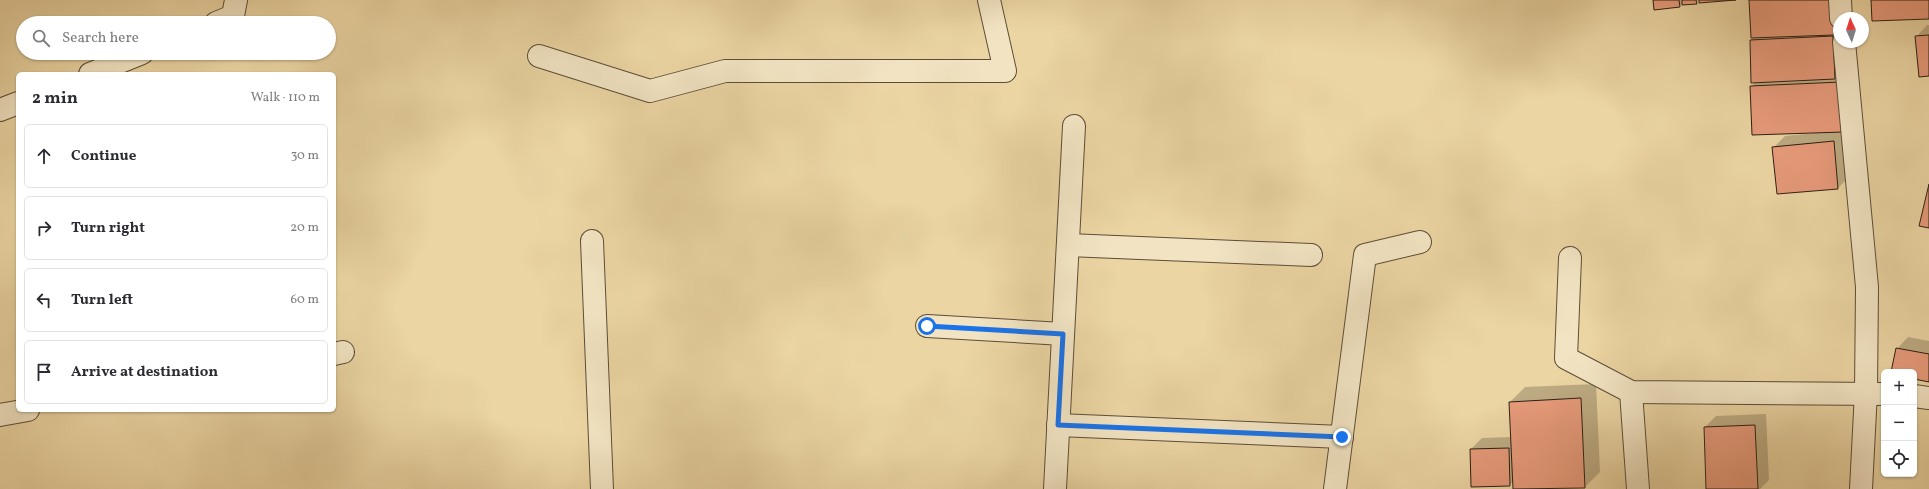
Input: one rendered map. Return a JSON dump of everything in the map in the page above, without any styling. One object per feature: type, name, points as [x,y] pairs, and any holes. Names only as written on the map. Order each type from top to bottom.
[{"type":"street","points":[[234,16],[236,0]]},
{"type":"street","points":[[539,56],[650,91],[725,71],[1005,70],[989,0]]},
{"type":"street","points":[[1840,0],[1841,12]]},
{"type":"street","points":[[1845,48],[1867,287],[1875,393],[1860,489]]},
{"type":"street","points":[[95,72],[125,60]]},
{"type":"street","points":[[0,110],[16,104]]},
{"type":"street","points":[[1055,489],[1074,126]]},
{"type":"street","points":[[592,241],[602,489]]},
{"type":"street","points":[[1335,489],[1365,255],[1420,242]]},
{"type":"street","points":[[1068,245],[1311,255]]},
{"type":"street","points":[[1570,258],[1566,358],[1631,392],[1875,393]]},
{"type":"street","points":[[927,326],[1063,334]]},
{"type":"street","points":[[1631,392],[1638,489]]},
{"type":"street","points":[[1917,396],[1929,398]]},
{"type":"street","points":[[0,415],[17,412]]},
{"type":"street","points":[[1058,425],[1342,437]]},
{"type":"building","points":[[1653,0],[1679,0],[1680,7],[1654,10]]},
{"type":"building","points":[[1682,0],[1696,0],[1697,4],[1682,5]]},
{"type":"building","points":[[1699,0],[1736,0],[1699,3]]},
{"type":"building","points":[[1749,0],[1833,0],[1833,35],[1751,38]]},
{"type":"building","points":[[1871,0],[1929,0],[1929,19],[1872,21]]},
{"type":"building","points":[[1929,35],[1929,76],[1919,77],[1915,36]]},
{"type":"building","points":[[1833,36],[1835,79],[1751,83],[1750,40]]},
{"type":"building","points":[[1841,82],[1843,132],[1752,135],[1750,86]]},
{"type":"building","points":[[1834,141],[1838,189],[1777,194],[1772,147]]},
{"type":"building","points":[[1929,184],[1929,228],[1919,226]]},
{"type":"building","points":[[1896,348],[1929,354],[1929,382],[1917,380],[1917,369],[1892,369]]},
{"type":"building","points":[[1581,398],[1585,488],[1513,489],[1509,402]]},
{"type":"building","points":[[1755,425],[1758,489],[1706,489],[1704,427]]},
{"type":"building","points":[[1509,448],[1510,486],[1471,487],[1470,449]]},
{"type":"route","points":[[927,326],[1063,334],[1058,425],[1342,437]]}]
